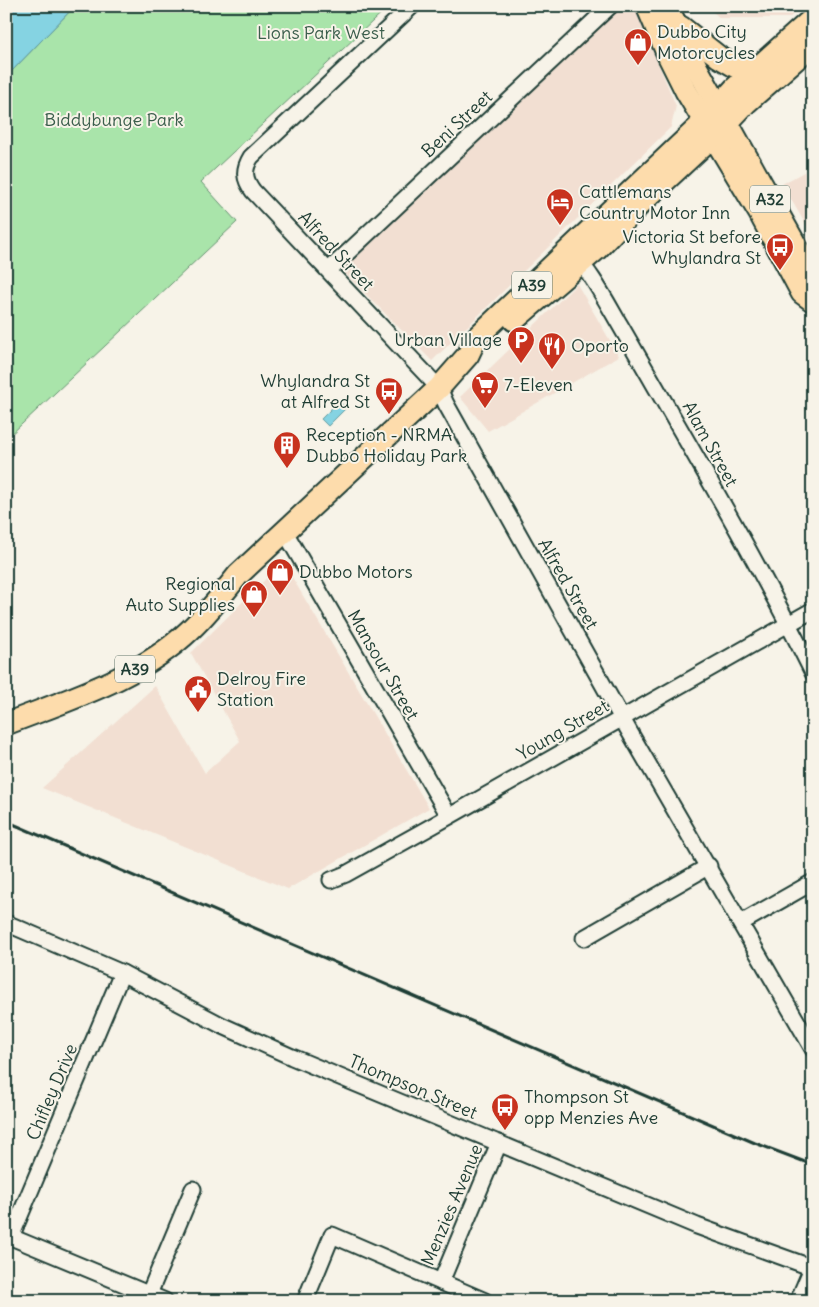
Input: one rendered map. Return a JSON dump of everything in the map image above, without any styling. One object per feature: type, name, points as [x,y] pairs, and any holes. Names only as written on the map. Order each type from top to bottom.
[{"type":"highway","name":"A32","points":[[647,6],[686,91],[716,121],[813,276]]},
{"type":"highway","name":"A32","points":[[670,13],[716,121],[759,212],[802,293],[813,301]]},
{"type":"highway","points":[[670,13],[719,58],[736,67],[756,67]]},
{"type":"highway","name":"A39","points":[[468,355],[484,347],[581,263],[673,172],[716,121],[756,67],[813,18]]},
{"type":"highway","name":"A39","points":[[6,724],[115,680],[169,647],[189,632],[211,610],[238,575],[439,388],[468,355],[476,338],[555,263],[716,121],[747,102],[813,44]]},
{"type":"street","name":"Alfred Street","points":[[412,6],[251,157],[245,173],[247,182],[253,191],[439,388],[455,420],[622,718],[813,1049]]},
{"type":"street","name":"Beni Street","points":[[329,270],[610,6]]},
{"type":"street","points":[[555,263],[570,258],[577,259],[581,263]]},
{"type":"street","name":"Alam Street","points":[[581,263],[608,304],[678,427],[789,624],[813,673]]},
{"type":"street","name":"Mansour Street","points":[[285,532],[449,816]]},
{"type":"street","name":"Young Street","points":[[330,880],[346,874],[813,610]]},
{"type":"street","points":[[584,938],[709,866]]},
{"type":"street","points":[[741,923],[813,882]]},
{"type":"street","name":"Thompson Street","points":[[6,923],[122,973],[239,1033],[697,1226],[812,1268]]},
{"type":"street","name":"Chifley Drive","points":[[122,973],[11,1237],[165,1301]]},
{"type":"street","name":"Menzies Avenue","points":[[441,1282],[498,1143]]},
{"type":"street","points":[[149,1294],[193,1189]]},
{"type":"street","points":[[305,1301],[332,1235],[441,1282],[474,1299]]},
{"type":"street","points":[[798,1301],[812,1268]]},
{"type":"shaded area","points":[[622,6],[634,6],[676,106],[671,127],[432,361],[341,269]]},
{"type":"shaded area","points":[[706,6],[803,6],[789,18],[720,18]]},
{"type":"shaded area","points":[[813,167],[813,237],[782,184]]},
{"type":"shaded area","name":"Urban Village","points":[[577,284],[619,356],[488,431],[460,397]]},
{"type":"shaded area","points":[[283,562],[429,808],[288,889],[42,788],[155,686],[205,773],[240,741],[191,653]]},
{"type":"green space","name":"Biddybunge Park","points":[[75,6],[389,6],[201,182],[237,222],[6,439],[6,77]]},
{"type":"water","points":[[6,6],[75,6],[6,77]]},
{"type":"water","points":[[335,397],[346,408],[328,426],[321,419],[332,408],[330,402]]},
{"type":"railway","points":[[6,821],[755,1143],[813,1165]]},
{"type":"place","name":"Dubbo City Motorcycles","points":[[638,66]]},
{"type":"place","name":"Cattlemans Country Motor Inn","points":[[560,226]]},
{"type":"place","name":"Victoria St before Whylandra St","points":[[780,271]]},
{"type":"place","name":"Urban Village","points":[[521,364]]},
{"type":"place","name":"Oporto","points":[[552,370]]},
{"type":"place","name":"7-Eleven","points":[[485,409]]},
{"type":"place","name":"Whylandra St at Alfred St","points":[[389,415]]},
{"type":"place","name":"Reception - NRMA Dubbo Holiday Park","points":[[287,469]]},
{"type":"place","name":"Dubbo Motors","points":[[280,596]]},
{"type":"place","name":"Regional Auto Supplies","points":[[254,618]]},
{"type":"place","name":"Delroy Fire Station","points":[[198,713]]},
{"type":"place","name":"Thompson St opp Menzies Ave","points":[[505,1131]]},
{"type":"park label","name":"Lions Park West","points":[[321,33]]}]
